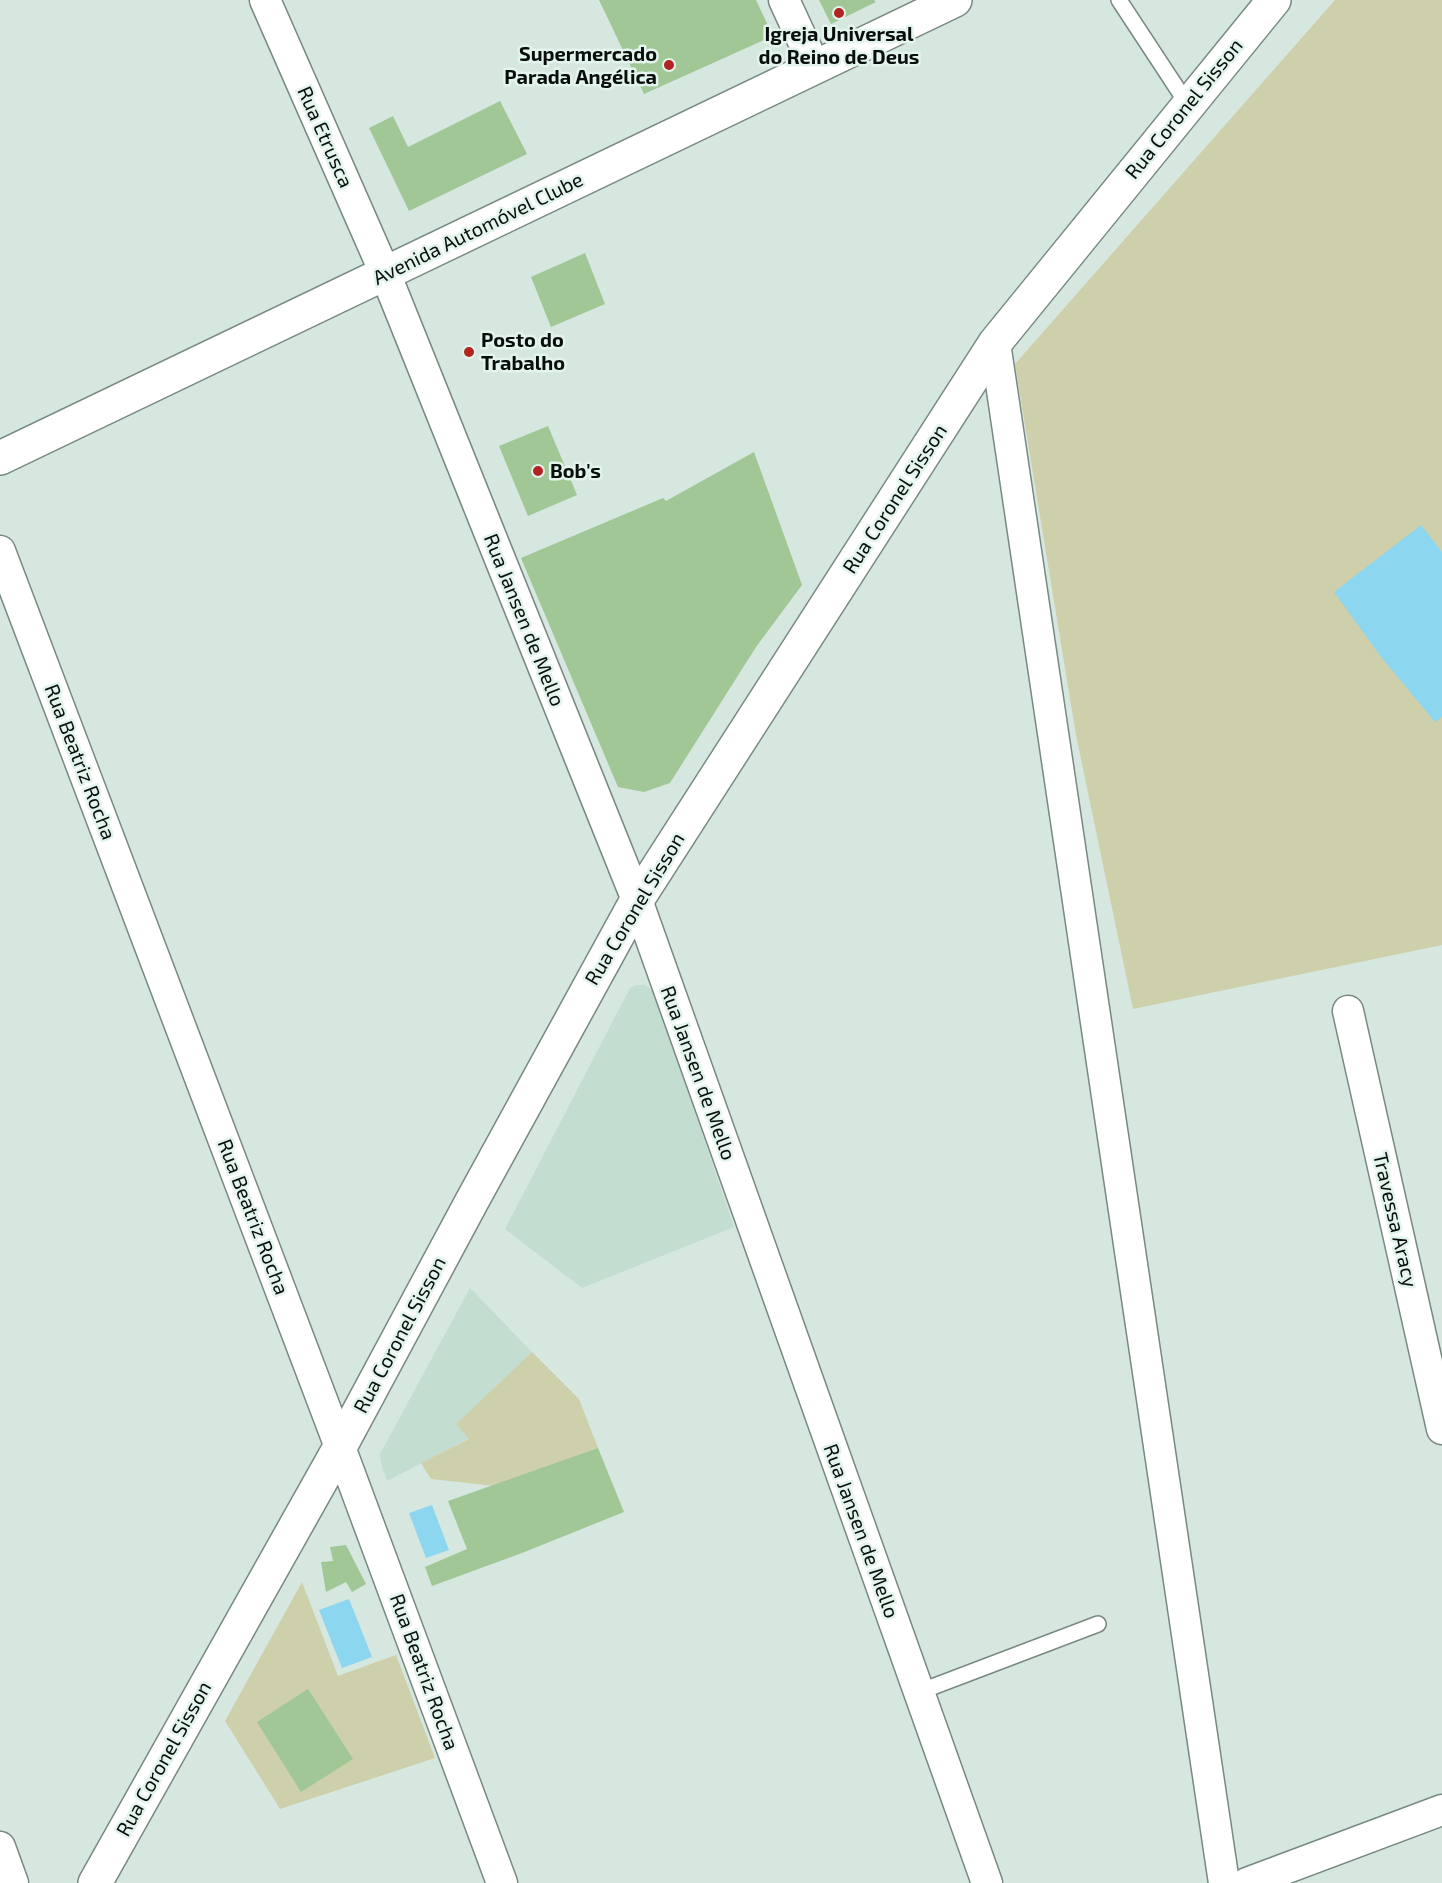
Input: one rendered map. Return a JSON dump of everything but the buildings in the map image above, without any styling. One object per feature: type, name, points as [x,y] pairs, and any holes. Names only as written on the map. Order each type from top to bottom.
[{"type":"main road","name":"Avenida Automóvel Clube","points":[[0,458],[956,0]]},
{"type":"main road","name":"Rua Coronel Sisson","points":[[95,1883],[340,1447],[637,900],[995,343],[1274,0]]},
{"type":"street","name":"Rua Etrusca","points":[[265,0],[385,273]]},
{"type":"street","points":[[784,0],[815,67]]},
{"type":"street","name":"Rua Jansen de Mello","points":[[385,273],[637,900],[987,1883]]},
{"type":"street","points":[[995,343],[1224,1883]]},
{"type":"street","name":"Rua Beatriz Rocha","points":[[0,551],[340,1447],[502,1883]]},
{"type":"street","name":"Travessa Aracy","points":[[1348,1011],[1442,1429]]},
{"type":"street","points":[[1247,1883],[1442,1810]]},
{"type":"street","points":[[0,1847],[14,1883]]},
{"type":"lane","points":[[1119,0],[1188,105]]},
{"type":"lane","points":[[919,1692],[1098,1624]]},
{"type":"shaded area","points":[[645,985],[654,992],[734,1227],[582,1288],[505,1229],[630,988]]},
{"type":"shaded area","points":[[470,1288],[532,1352],[456,1424],[470,1438],[387,1481],[380,1454]]},
{"type":"green space","points":[[1335,0],[1442,0],[1442,945],[1133,1009],[1076,735],[1015,364]]},
{"type":"green space","points":[[532,1352],[579,1399],[598,1448],[495,1486],[431,1479],[421,1463],[469,1439],[456,1424]]},
{"type":"green space","points":[[302,1582],[338,1676],[396,1655],[435,1758],[280,1809],[225,1721]]},
{"type":"water","points":[[1421,525],[1442,552],[1442,717],[1435,722],[1381,657],[1334,592]]},
{"type":"water","points":[[432,1505],[449,1550],[426,1558],[409,1513]]},
{"type":"water","points":[[349,1599],[372,1657],[342,1668],[319,1610]]},
{"type":"place","name":"Igreja Universal do Reino de Deus","points":[[839,13]]},
{"type":"place","name":"Supermercado Parada Angélica","points":[[669,65]]},
{"type":"place","name":"Posto do Trabalho","points":[[469,352]]},
{"type":"place","name":"Bob's","points":[[538,471]]}]
